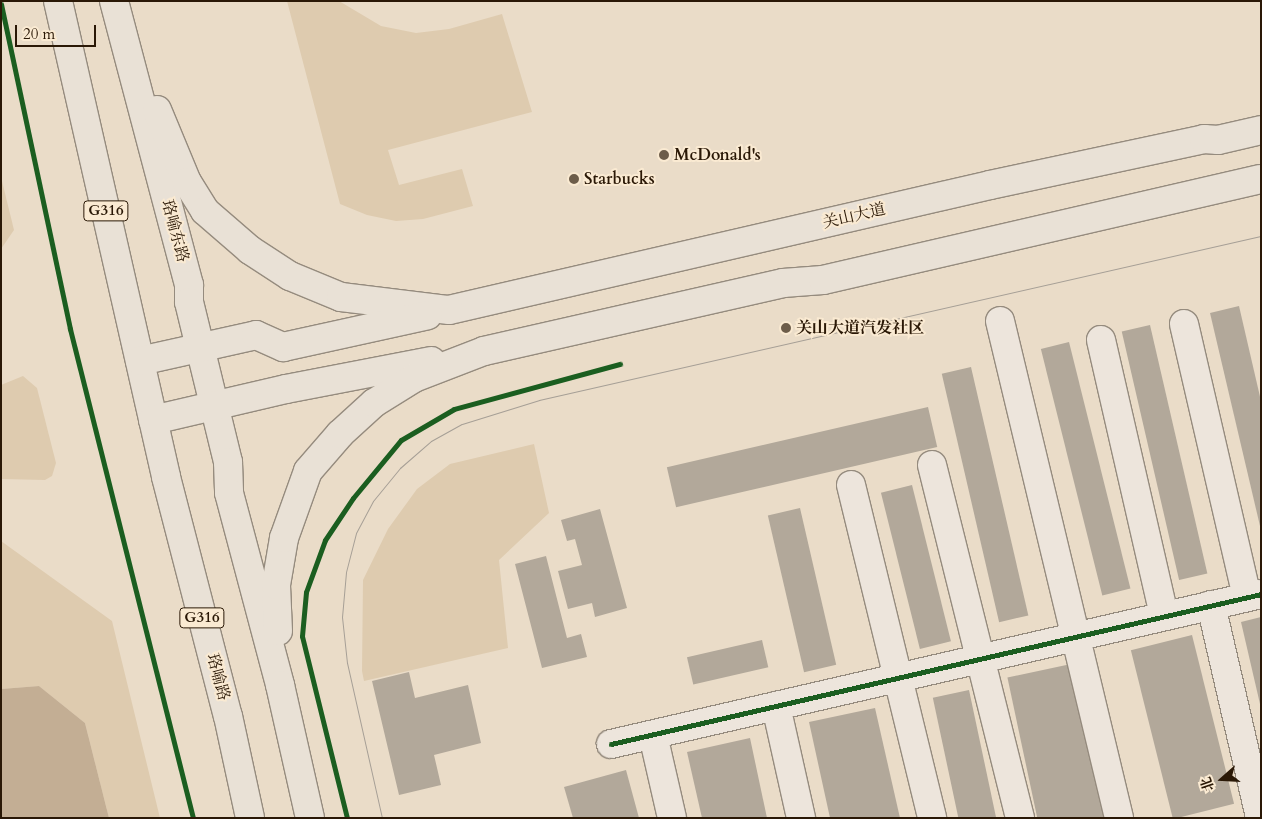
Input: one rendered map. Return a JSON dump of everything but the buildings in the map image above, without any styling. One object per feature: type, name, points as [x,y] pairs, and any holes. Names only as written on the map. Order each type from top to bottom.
[{"type":"main road","name":"G316","points":[[58,1],[153,420]]},
{"type":"main road","points":[[115,6],[187,182],[205,211],[262,259],[290,276],[341,297],[449,310]]},
{"type":"main road","name":"珞喻东路","points":[[115,6],[189,285],[200,347],[228,462],[229,493],[280,685]]},
{"type":"main road","name":"关山大道","points":[[140,361],[256,335],[283,347],[980,187],[1204,139],[1218,140],[1261,130]]},
{"type":"main road","points":[[153,420],[484,351],[783,283],[823,280],[1261,179]]},
{"type":"main road","points":[[310,818],[280,685],[276,585],[284,538],[308,471],[340,434],[374,403],[414,378],[484,351]]},
{"type":"main road","name":"珞喻路","points":[[153,420],[228,716],[250,818]]},
{"type":"street","points":[[1000,321],[1119,818]]},
{"type":"street","points":[[611,744],[1254,595],[1184,324]]},
{"type":"street","points":[[1101,340],[1164,616]]},
{"type":"street","points":[[932,465],[1020,818]]},
{"type":"street","points":[[851,485],[932,818]]},
{"type":"street","points":[[1211,605],[1259,812]]},
{"type":"street","points":[[776,706],[801,818]]},
{"type":"street","points":[[654,735],[672,818]]},
{"type":"shaded area","points":[[287,1],[339,1],[381,26],[416,33],[449,29],[502,14],[532,112],[388,150],[399,185],[462,169],[473,206],[423,219],[396,221],[367,215],[340,204]]},
{"type":"shaded area","points":[[1,177],[14,230],[1,249]]},
{"type":"shaded area","points":[[23,376],[37,388],[56,463],[52,476],[45,480],[1,479],[1,385]]},
{"type":"shaded area","points":[[534,444],[549,513],[499,560],[508,648],[364,681],[362,671],[363,580],[388,529],[417,489],[450,464]]},
{"type":"shaded area","points":[[1,541],[112,621],[160,818],[109,818],[85,723],[39,686],[1,689]]},
{"type":"shaded area","points":[[39,686],[85,723],[109,818],[1,818],[1,689]]},
{"type":"tram line","points":[[382,818],[347,663],[342,617],[346,572],[356,533],[373,501],[400,468],[431,441],[462,424],[539,400],[1261,236]]},
{"type":"cycle path","points":[[1,4],[70,329],[193,818]]},
{"type":"cycle path","points":[[347,818],[302,636],[306,592],[325,540],[353,498],[401,440],[454,409],[620,364]]},
{"type":"cycle path","points":[[611,744],[1261,594]]},
{"type":"place","name":"McDonald's","points":[[664,155]]},
{"type":"place","name":"Starbucks","points":[[574,179]]},
{"type":"place","name":"关山大道汽发社区","points":[[786,328]]}]
